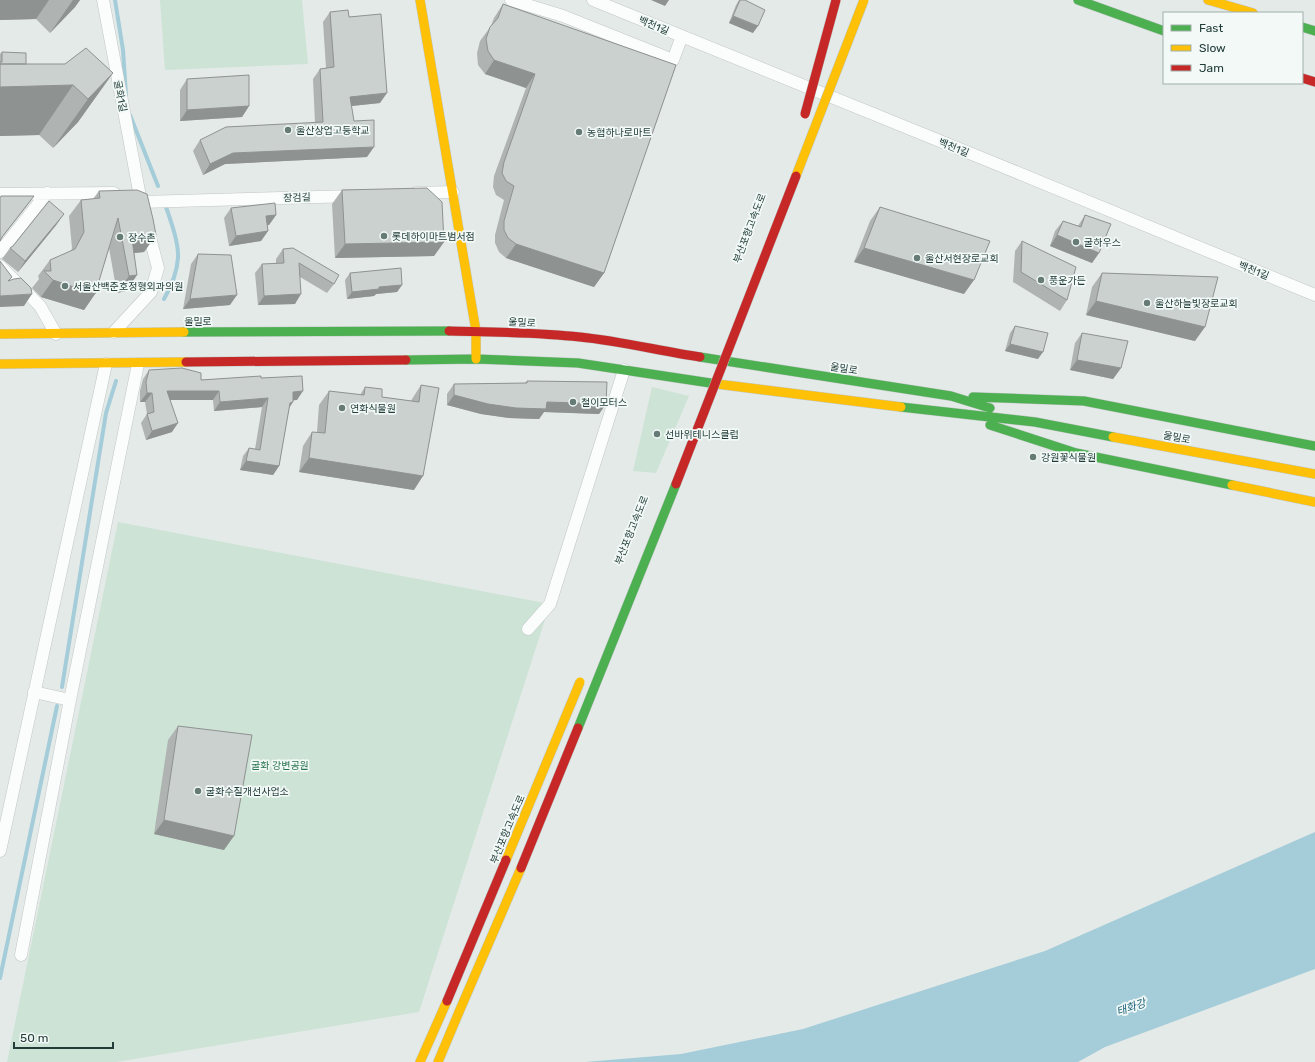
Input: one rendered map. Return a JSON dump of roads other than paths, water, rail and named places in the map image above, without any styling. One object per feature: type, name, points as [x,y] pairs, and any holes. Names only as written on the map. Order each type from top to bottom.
[{"type":"main road","points":[[420,0],[476,331],[476,359]]},
{"type":"main road","points":[[836,0],[803,117],[840,21]]},
{"type":"main road","points":[[438,1062],[522,865],[658,530],[864,0]]},
{"type":"main road","points":[[1078,0],[1163,31]]},
{"type":"main road","points":[[1208,0],[1250,12]]},
{"type":"main road","points":[[1303,27],[1315,31]]},
{"type":"main road","points":[[1303,78],[1315,82]]},
{"type":"main road","name":"울밀로","points":[[0,334],[424,330],[476,331],[579,337],[632,344],[692,356],[951,396],[1035,422]]},
{"type":"main road","points":[[697,392],[714,348]]},
{"type":"main road","name":"울밀로","points":[[0,364],[138,364],[476,359],[578,363],[680,379],[839,400],[1035,422],[1315,474]]},
{"type":"main road","points":[[951,396],[1084,401],[1315,446]]},
{"type":"main road","points":[[951,412],[1076,453],[1315,502]]},
{"type":"main road","name":"부산포항고속도로","points":[[420,1062],[585,671]]},
{"type":"street","name":"굴화1길","points":[[103,0],[140,197],[158,268],[151,292],[114,332]]},
{"type":"street","points":[[512,0],[563,16],[673,60],[682,36]]},
{"type":"street","name":"백천1길","points":[[593,0],[1315,295]]},
{"type":"street","points":[[405,194],[453,192]]},
{"type":"street","points":[[0,194],[47,193],[140,197]]},
{"type":"street","points":[[0,252],[47,193]]},
{"type":"street","name":"장검길","points":[[140,197],[365,195]]},
{"type":"street","points":[[0,266],[40,306],[56,334]]},
{"type":"street","points":[[0,851],[106,364]]},
{"type":"street","points":[[21,955],[70,700],[138,364]]},
{"type":"street","points":[[528,629],[550,604],[624,370]]},
{"type":"street","points":[[34,692],[70,700]]},
{"type":"water","name":"태화강","points":[[1315,832],[1315,969],[1105,1047],[1078,1062],[585,1062],[681,1054],[803,1029],[1045,951]]},
{"type":"waterway","points":[[115,0],[123,50],[126,95]]},
{"type":"waterway","points":[[130,115],[158,186]]},
{"type":"waterway","points":[[164,299],[173,279],[178,258],[176,238],[165,204]]},
{"type":"waterway","points":[[62,687],[106,413],[116,381]]},
{"type":"waterway","points":[[0,978],[57,706]]},
{"type":"place","name":"울산상업고등학교","points":[[288,130]]},
{"type":"place","name":"농협하나로마트","points":[[579,132]]},
{"type":"place","name":"롯데하이마트범서점","points":[[384,236]]},
{"type":"place","name":"장수촌","points":[[120,237]]},
{"type":"place","name":"굴하우스","points":[[1076,242]]},
{"type":"place","name":"울산서현장로교회","points":[[917,258]]},
{"type":"place","name":"풍운가든","points":[[1041,280]]},
{"type":"place","name":"서울산백준호정형외과의원","points":[[65,286]]},
{"type":"place","name":"울산하늘빛장로교회","points":[[1147,303]]},
{"type":"place","name":"철이모터스","points":[[573,402]]},
{"type":"place","name":"연화식물원","points":[[342,408]]},
{"type":"place","name":"선바위테니스클럽","points":[[657,434]]},
{"type":"place","name":"강원꽃식물원","points":[[1033,457]]},
{"type":"place","name":"굴화수질개선사업소","points":[[198,791]]},
{"type":"park label","name":"굴화 강변공원","points":[[280,765]]}]
